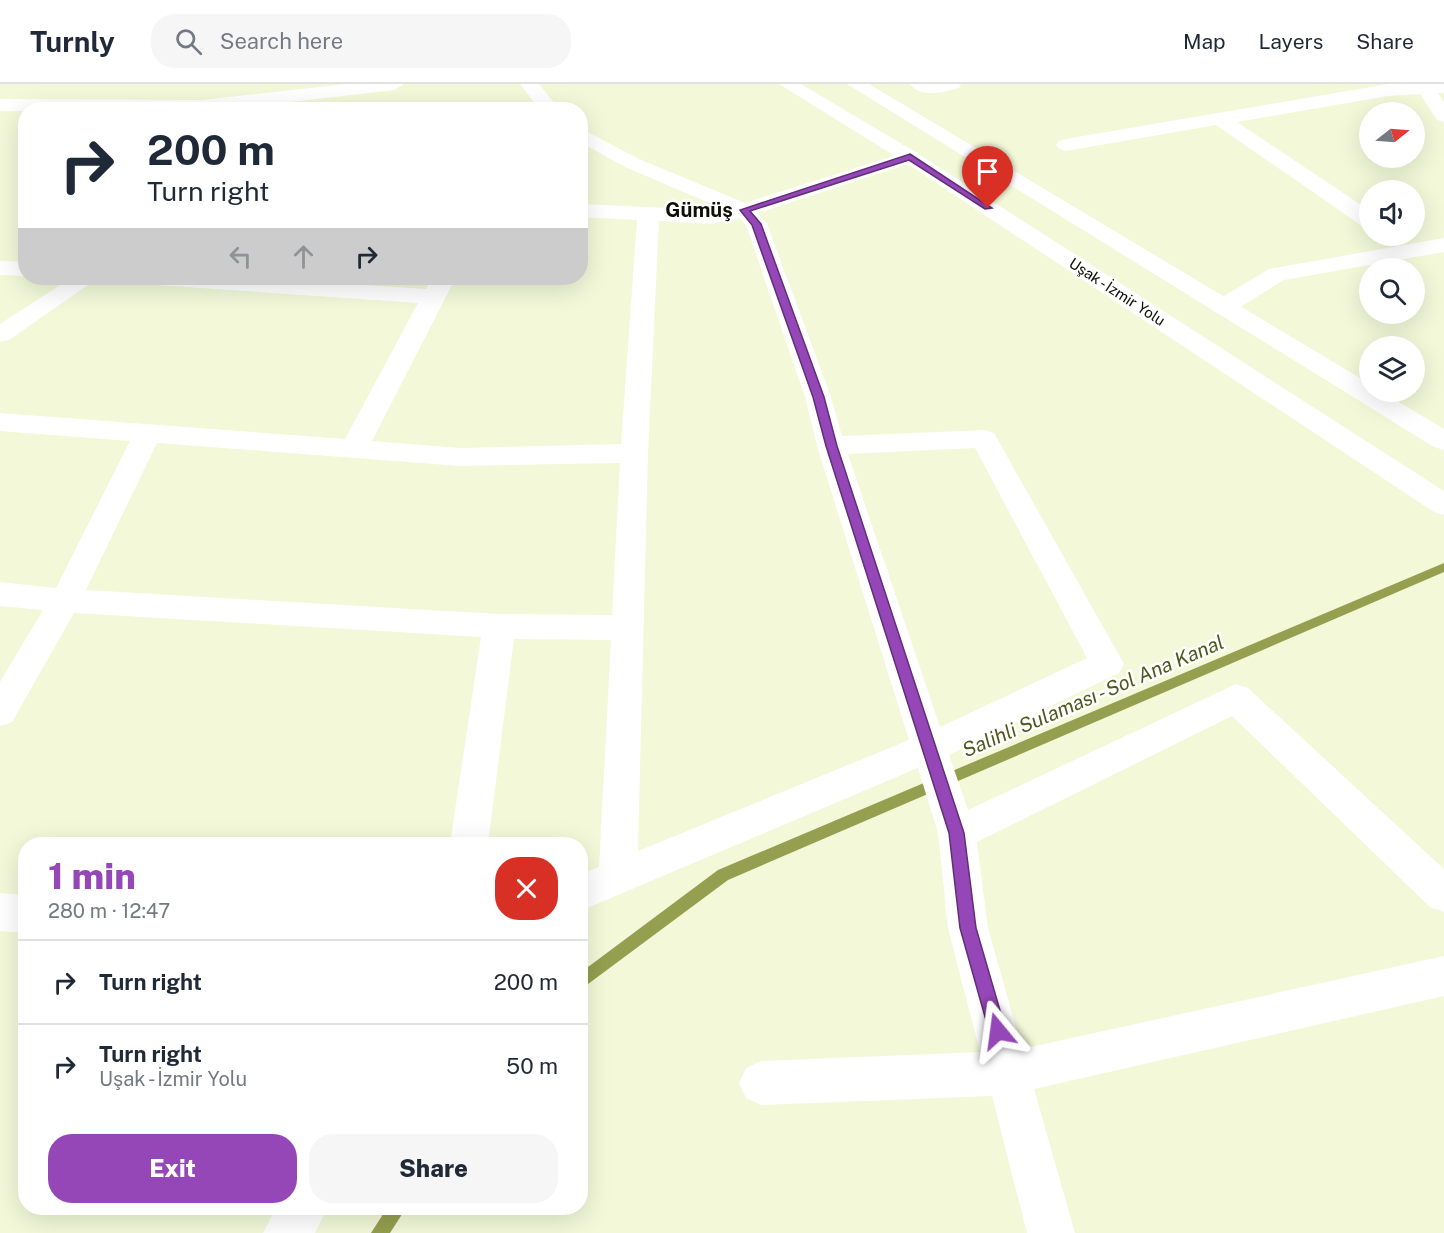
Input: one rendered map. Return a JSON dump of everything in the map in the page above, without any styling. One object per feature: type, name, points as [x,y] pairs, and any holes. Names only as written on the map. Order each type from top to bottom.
[{"type":"main road","points":[[176,102],[187,84]]},
{"type":"main road","points":[[240,102],[395,84]]},
{"type":"main road","points":[[529,84],[544,102]]},
{"type":"main road","name":"Uşak - İzmir Yolu","points":[[788,84],[910,157],[1441,502]]},
{"type":"main road","points":[[856,84],[1444,441]]},
{"type":"main road","points":[[919,84],[925,88],[952,84]]},
{"type":"main road","points":[[1066,145],[1388,90],[1430,87],[1444,116]]},
{"type":"main road","points":[[1298,90],[1314,103]]},
{"type":"main road","points":[[311,102],[324,93]]},
{"type":"main road","points":[[0,105],[18,105]]},
{"type":"main road","points":[[1220,119],[1359,214]]},
{"type":"main road","points":[[588,138],[632,163],[744,210],[756,224],[818,397],[831,446],[957,833],[968,928],[1010,1073],[1051,1233]]},
{"type":"main road","points":[[588,211],[648,216],[711,217],[744,210],[910,157]]},
{"type":"main road","points":[[618,875],[634,453],[648,216]]},
{"type":"main road","points":[[1223,307],[1277,274],[1444,245]]},
{"type":"main road","points":[[1406,246],[1412,250]]},
{"type":"main road","points":[[0,268],[18,269]]},
{"type":"main road","points":[[0,335],[75,285]]},
{"type":"main road","points":[[354,449],[438,287],[376,285]]},
{"type":"main road","points":[[0,422],[460,457],[634,453]]},
{"type":"main road","points":[[0,712],[65,601],[148,434]]},
{"type":"main road","points":[[588,889],[929,748],[1107,664],[984,439],[831,446]]},
{"type":"main road","points":[[0,594],[65,601],[499,626],[628,628]]},
{"type":"main road","points":[[471,837],[499,626]]},
{"type":"main road","points":[[957,833],[1236,698],[1444,894]]},
{"type":"main road","points":[[0,912],[18,913]]},
{"type":"main road","points":[[761,1083],[1010,1073],[1444,976]]},
{"type":"main road","points":[[287,1233],[299,1215]]},
{"type":"waterway","name":"Salihli Sulaması - Sol Ana Kanal","points":[[588,977],[723,875],[1444,567]]},
{"type":"waterway","name":"Salihli Sulaması - Sol Ana Kanal","points":[[380,1233],[392,1215]]},
{"type":"district","name":"Gümüş","points":[[699,210]]},
{"type":"route","points":[[988,208],[910,157],[744,210],[756,224],[818,397],[831,446],[957,833],[968,928],[998,1031]]}]
